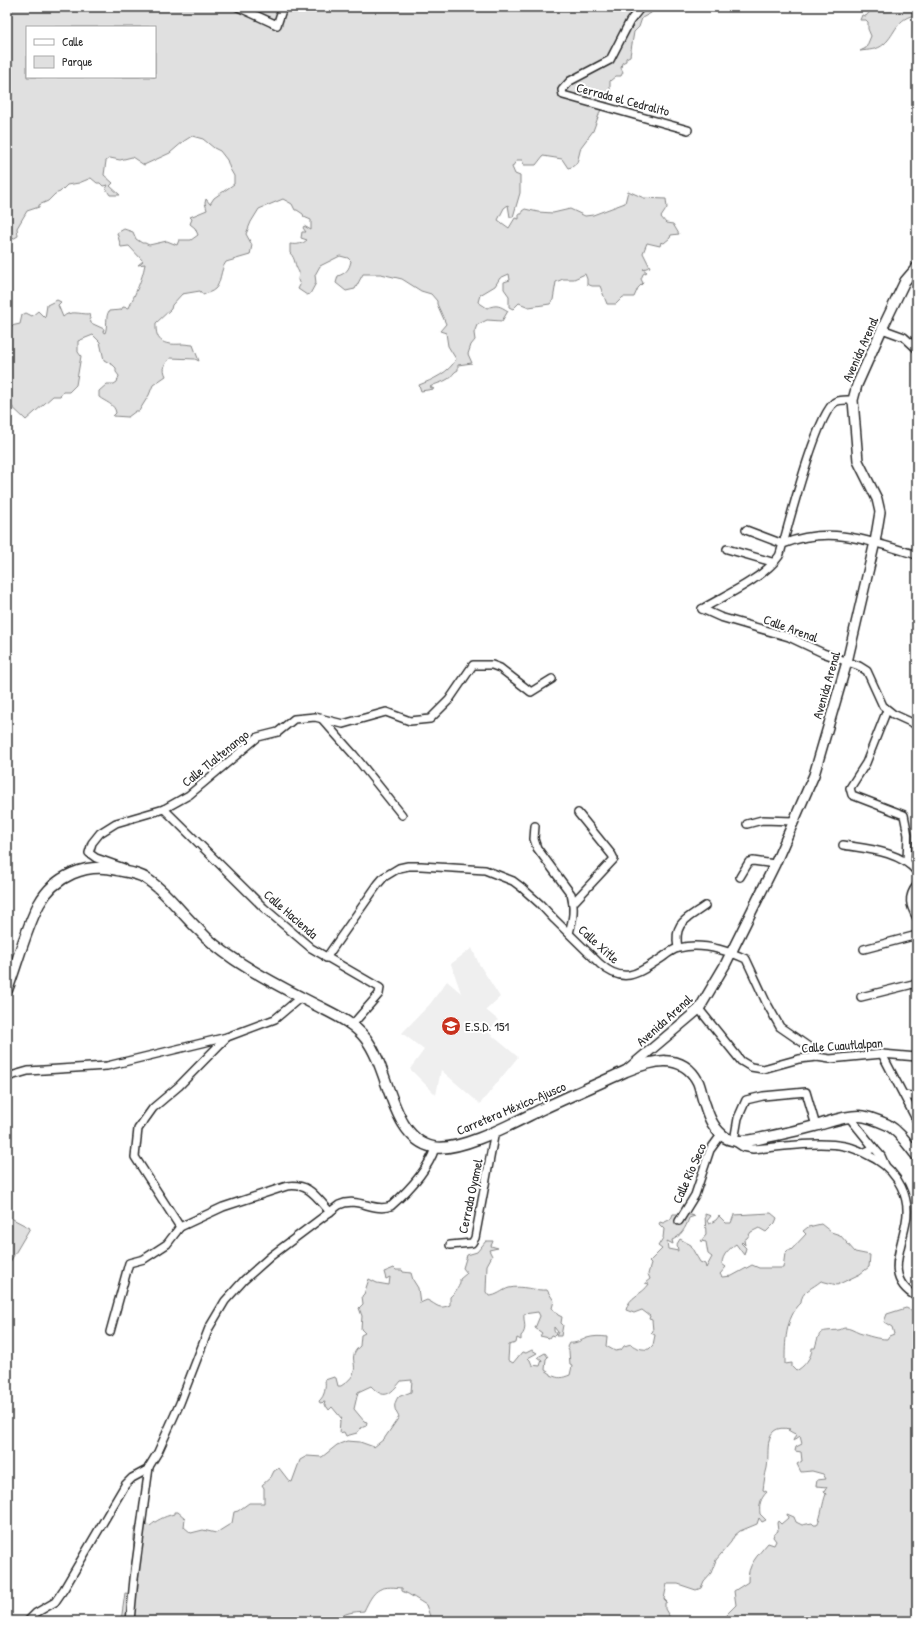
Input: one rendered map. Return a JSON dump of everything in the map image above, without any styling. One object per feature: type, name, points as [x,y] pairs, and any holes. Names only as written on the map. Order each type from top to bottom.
[{"type":"main road","points":[[7,990],[40,903],[52,887],[73,873],[90,868],[107,867],[144,877]]},
{"type":"main road","name":"Carretera México-Ajusco","points":[[144,877],[199,931],[234,959],[352,1025],[367,1040],[377,1056],[399,1117],[408,1132],[420,1143],[435,1148],[449,1148],[477,1139],[626,1071],[647,1063],[671,1061],[682,1065],[691,1073],[698,1082],[710,1120],[722,1135],[734,1141],[753,1140],[788,1133],[849,1117],[860,1116],[871,1118],[896,1131],[917,1156]]},
{"type":"street","points":[[238,7],[277,25],[283,7]]},
{"type":"street","name":"Cerrada el Cedralito","points":[[641,7],[630,21],[610,60],[570,81],[562,90],[563,95],[688,130]]},
{"type":"street","name":"Avenida Arenal","points":[[626,1071],[699,1009],[716,983],[774,864],[814,775],[847,662],[876,542],[880,512],[877,499],[858,461],[853,400],[857,385],[905,281],[917,267]]},
{"type":"street","points":[[882,329],[904,337],[917,350]]},
{"type":"street","points":[[727,549],[772,562],[779,555],[796,495],[825,415],[834,402],[840,400],[853,400]]},
{"type":"street","points":[[746,530],[783,544],[794,540],[829,535],[847,535],[876,542],[917,555]]},
{"type":"street","name":"Calle Arenal","points":[[772,562],[767,568],[729,595],[702,609],[720,617],[788,638],[859,666],[867,671],[879,700],[887,710],[917,725]]},
{"type":"street","name":"Calle Tlaltenango","points":[[144,877],[96,858],[89,853],[92,843],[100,833],[116,823],[164,809],[189,795],[258,737],[278,732],[294,719],[315,717],[343,724],[386,712],[410,721],[430,719],[449,700],[473,665],[492,665],[500,668],[531,692],[552,679]]},
{"type":"street","points":[[887,710],[866,764],[850,788],[852,795],[904,815],[908,836],[907,861]]},
{"type":"street","points":[[322,719],[354,755],[402,815]]},
{"type":"street","name":"Calle Hacienda","points":[[164,809],[264,908],[311,948],[380,988],[379,994],[352,1025]]},
{"type":"street","points":[[573,903],[614,859],[578,813]]},
{"type":"street","points":[[747,824],[762,820],[794,820]]},
{"type":"street","points":[[535,826],[534,839],[537,848],[571,894],[574,916],[569,933]]},
{"type":"street","points":[[843,845],[890,855],[907,861],[917,872]]},
{"type":"street","points":[[740,877],[749,862],[753,860],[774,864]]},
{"type":"street","name":"Calle Xitle","points":[[326,958],[384,877],[399,868],[421,866],[476,868],[499,874],[521,887],[607,970],[619,975],[639,973],[678,948],[702,946],[731,952],[746,959],[766,1002],[780,1027],[808,1047],[817,1057]]},
{"type":"street","points":[[917,885],[912,891],[910,900],[912,909],[917,918]]},
{"type":"street","points":[[678,948],[676,932],[679,926],[705,906]]},
{"type":"street","points":[[864,949],[917,935]]},
{"type":"street","points":[[860,997],[917,983]]},
{"type":"street","points":[[7,1077],[28,1071],[107,1066],[227,1037],[275,1019],[301,997]]},
{"type":"street","name":"Calle Cuautlalpan","points":[[699,1009],[740,1060],[751,1067],[763,1069],[799,1059],[817,1057],[830,1058],[882,1054],[917,1057]]},
{"type":"street","points":[[180,1226],[135,1157],[138,1129],[153,1108],[179,1086],[227,1037]]},
{"type":"street","points":[[882,1054],[904,1095],[914,1107],[917,1121]]},
{"type":"street","points":[[816,1126],[806,1092],[763,1096],[746,1100],[738,1118],[734,1141],[743,1147],[753,1149],[826,1144],[843,1145],[865,1152],[885,1165],[902,1187],[906,1201],[907,1221],[897,1258],[899,1280],[904,1288],[917,1298]]},
{"type":"street","points":[[904,1095],[917,1097]]},
{"type":"street","points":[[849,1117],[881,1156],[885,1165]]},
{"type":"street","name":"Cerrada Oyamel","points":[[450,1245],[472,1243],[475,1238],[495,1131]]},
{"type":"street","name":"Calle Río Seco","points":[[680,1221],[695,1195],[710,1150],[722,1135]]},
{"type":"street","points":[[28,1621],[36,1613],[55,1602],[125,1485],[132,1478],[146,1470],[150,1465],[166,1435],[209,1328],[225,1301],[244,1280],[271,1256],[339,1205],[349,1201],[387,1208],[391,1206],[418,1177],[432,1157],[435,1148]]},
{"type":"street","points":[[865,1152],[874,1148]]},
{"type":"street","points":[[110,1332],[129,1263],[144,1259],[167,1244],[180,1226],[222,1207],[286,1186],[296,1185],[301,1185],[306,1188],[330,1212]]},
{"type":"street","points":[[130,1621],[134,1571],[150,1465]]},
{"type":"shaded area","name":"E.S.D. 151","points":[[472,948],[479,964],[500,997],[486,1010],[498,1020],[488,1032],[518,1057],[480,1104],[441,1070],[436,1095],[410,1069],[424,1050],[402,1033],[430,1004],[447,981],[461,993],[451,964]]},
{"type":"green space","points":[[7,7],[652,7],[653,9],[651,13],[642,18],[639,27],[634,32],[630,56],[622,63],[621,68],[623,72],[621,76],[616,76],[610,81],[610,99],[601,109],[593,131],[581,147],[577,163],[568,168],[562,159],[543,156],[536,165],[524,165],[522,160],[517,160],[512,167],[515,174],[520,176],[520,193],[513,217],[510,217],[508,205],[504,208],[498,220],[509,228],[515,218],[519,219],[519,214],[522,214],[522,211],[525,209],[553,213],[570,209],[585,216],[593,215],[625,203],[628,191],[644,198],[666,199],[667,208],[661,217],[666,223],[673,224],[679,234],[671,235],[670,238],[664,243],[661,242],[660,246],[647,243],[643,253],[650,267],[643,269],[647,272],[643,274],[641,279],[643,283],[638,288],[634,297],[623,297],[616,304],[607,304],[600,286],[592,286],[587,284],[585,274],[574,279],[563,279],[556,282],[553,300],[550,304],[529,307],[519,303],[513,309],[509,307],[509,296],[504,289],[504,282],[510,280],[509,274],[500,278],[495,286],[480,295],[478,302],[487,308],[498,306],[508,311],[502,321],[487,320],[477,325],[474,333],[475,340],[471,345],[468,354],[472,363],[458,365],[458,370],[449,378],[430,387],[434,389],[421,391],[419,385],[445,372],[450,368],[456,359],[448,346],[446,333],[440,331],[446,324],[437,301],[431,294],[421,291],[402,279],[381,274],[363,274],[355,289],[346,291],[336,283],[338,276],[347,271],[351,261],[348,258],[340,256],[320,266],[315,275],[316,283],[310,294],[307,295],[298,289],[300,285],[298,280],[299,272],[290,253],[290,244],[299,244],[307,240],[301,238],[302,232],[306,232],[303,228],[304,226],[311,230],[311,220],[304,217],[303,214],[295,210],[292,204],[283,199],[259,209],[251,222],[246,234],[252,245],[250,255],[226,262],[215,289],[203,295],[200,291],[182,294],[172,305],[171,309],[156,323],[157,335],[163,342],[193,345],[199,361],[195,359],[170,358],[165,366],[164,371],[166,376],[153,385],[149,395],[139,411],[136,411],[128,417],[113,416],[116,413],[114,407],[99,397],[99,391],[107,384],[114,384],[117,382],[119,376],[116,372],[116,368],[104,360],[100,342],[93,335],[78,341],[78,352],[81,356],[76,385],[69,392],[63,392],[60,396],[53,396],[26,420],[7,402],[7,331],[11,326],[20,324],[22,315],[26,313],[32,316],[38,311],[45,318],[47,305],[57,300],[61,302],[58,305],[63,317],[72,313],[89,314],[91,323],[104,329],[103,332],[105,333],[109,311],[121,310],[123,307],[129,308],[145,264],[138,265],[143,261],[129,246],[121,247],[117,233],[124,229],[133,232],[136,239],[149,245],[167,241],[177,245],[179,240],[191,240],[198,235],[195,228],[190,224],[192,219],[190,217],[207,210],[205,203],[206,199],[210,204],[214,198],[234,184],[234,176],[227,160],[220,151],[203,139],[192,136],[170,153],[144,165],[132,157],[120,160],[110,158],[106,161],[104,175],[113,183],[110,186],[120,195],[110,195],[106,189],[108,185],[103,186],[91,178],[79,183],[67,185],[48,201],[39,205],[39,207],[27,211],[17,228],[18,236],[11,240],[7,253]]},
{"type":"green space","points":[[874,7],[917,7],[917,15],[910,16],[900,22],[882,46],[860,51],[866,48],[871,36],[868,29],[868,22],[866,20],[860,20],[862,15],[866,16]]},
{"type":"green space","points":[[771,1213],[777,1218],[775,1223],[766,1232],[759,1228],[751,1232],[744,1240],[745,1245],[742,1242],[741,1243],[746,1248],[744,1255],[736,1244],[726,1252],[722,1261],[722,1264],[726,1267],[720,1274],[722,1277],[732,1276],[752,1265],[759,1268],[783,1268],[785,1253],[788,1250],[791,1250],[806,1234],[803,1231],[808,1227],[821,1224],[831,1232],[840,1235],[855,1252],[870,1255],[869,1267],[860,1274],[837,1285],[821,1281],[803,1295],[801,1303],[796,1309],[789,1323],[785,1348],[785,1364],[792,1363],[792,1367],[796,1371],[802,1367],[809,1358],[812,1348],[815,1348],[818,1337],[822,1332],[847,1328],[859,1333],[887,1339],[889,1336],[894,1334],[892,1327],[884,1322],[887,1314],[906,1308],[917,1313],[917,1621],[720,1621],[736,1605],[734,1591],[748,1582],[749,1570],[757,1556],[768,1543],[774,1545],[776,1541],[773,1537],[778,1531],[778,1521],[781,1524],[788,1518],[787,1514],[794,1517],[796,1522],[802,1525],[812,1523],[817,1525],[820,1517],[826,1494],[824,1492],[827,1487],[816,1486],[817,1480],[826,1479],[823,1474],[812,1471],[801,1472],[797,1464],[802,1461],[801,1452],[795,1451],[796,1447],[802,1444],[800,1436],[793,1441],[796,1434],[788,1430],[790,1429],[781,1428],[775,1430],[771,1434],[769,1440],[768,1461],[763,1490],[767,1492],[760,1502],[760,1514],[766,1520],[762,1522],[759,1518],[757,1524],[740,1531],[734,1536],[716,1560],[711,1573],[704,1581],[701,1588],[696,1590],[678,1584],[667,1584],[664,1599],[667,1602],[665,1603],[665,1609],[672,1621],[587,1621],[584,1618],[578,1618],[577,1621],[434,1621],[434,1619],[431,1619],[426,1605],[402,1591],[402,1588],[387,1587],[378,1590],[374,1594],[364,1611],[345,1614],[337,1621],[121,1621],[125,1593],[131,1594],[133,1587],[130,1570],[134,1552],[135,1528],[137,1524],[143,1528],[148,1524],[150,1526],[160,1519],[174,1514],[174,1512],[178,1512],[185,1518],[184,1527],[191,1533],[203,1530],[216,1533],[232,1523],[234,1512],[238,1511],[249,1503],[264,1503],[264,1488],[262,1485],[271,1477],[274,1471],[279,1468],[289,1481],[292,1482],[300,1460],[307,1456],[322,1457],[337,1445],[347,1441],[360,1442],[374,1447],[384,1439],[399,1417],[396,1412],[395,1402],[398,1397],[411,1392],[412,1380],[401,1381],[394,1390],[387,1394],[380,1393],[371,1386],[358,1392],[354,1409],[364,1421],[367,1422],[366,1426],[361,1428],[357,1433],[346,1436],[344,1432],[339,1433],[340,1421],[342,1419],[332,1407],[329,1410],[324,1405],[325,1402],[320,1403],[319,1401],[323,1397],[325,1391],[325,1380],[334,1377],[336,1378],[338,1386],[341,1386],[353,1375],[355,1351],[360,1346],[361,1335],[365,1333],[361,1329],[362,1316],[359,1308],[363,1304],[362,1296],[369,1279],[377,1283],[389,1285],[390,1277],[386,1279],[384,1272],[394,1268],[396,1270],[402,1270],[403,1272],[411,1273],[418,1288],[420,1303],[427,1300],[440,1307],[450,1305],[450,1297],[459,1286],[460,1279],[467,1273],[463,1268],[467,1255],[477,1252],[486,1241],[493,1241],[491,1246],[498,1248],[489,1250],[492,1256],[487,1265],[486,1292],[489,1296],[514,1287],[547,1290],[554,1301],[552,1308],[562,1317],[561,1323],[563,1325],[561,1336],[556,1336],[558,1332],[554,1327],[556,1334],[554,1336],[551,1335],[549,1338],[540,1336],[542,1333],[535,1328],[540,1316],[538,1312],[524,1314],[525,1325],[521,1340],[517,1338],[516,1343],[509,1345],[508,1360],[513,1363],[522,1352],[526,1353],[532,1350],[537,1353],[528,1358],[532,1365],[540,1366],[542,1360],[538,1357],[545,1353],[548,1357],[546,1359],[545,1370],[558,1378],[570,1375],[572,1366],[570,1365],[569,1351],[567,1347],[569,1343],[589,1337],[600,1336],[607,1337],[606,1346],[615,1351],[621,1350],[624,1346],[631,1344],[637,1348],[644,1349],[649,1349],[653,1345],[655,1335],[651,1333],[653,1331],[652,1320],[649,1319],[650,1316],[642,1310],[634,1313],[626,1310],[630,1302],[649,1284],[645,1283],[650,1279],[648,1274],[651,1264],[649,1262],[662,1249],[658,1246],[663,1238],[664,1229],[659,1224],[660,1222],[663,1223],[671,1219],[673,1214],[695,1216],[689,1218],[682,1232],[678,1237],[672,1240],[673,1244],[667,1241],[668,1249],[678,1251],[677,1244],[680,1239],[691,1245],[700,1262],[705,1264],[706,1268],[712,1257],[708,1254],[706,1242],[701,1241],[706,1235],[705,1214],[711,1216],[707,1221],[709,1224],[716,1220],[719,1216],[726,1223],[731,1223],[734,1215]]},
{"type":"green space","points":[[7,1216],[30,1228],[7,1267]]},
{"type":"place","name":"E.S.D. 151","points":[[451,1026]]}]
